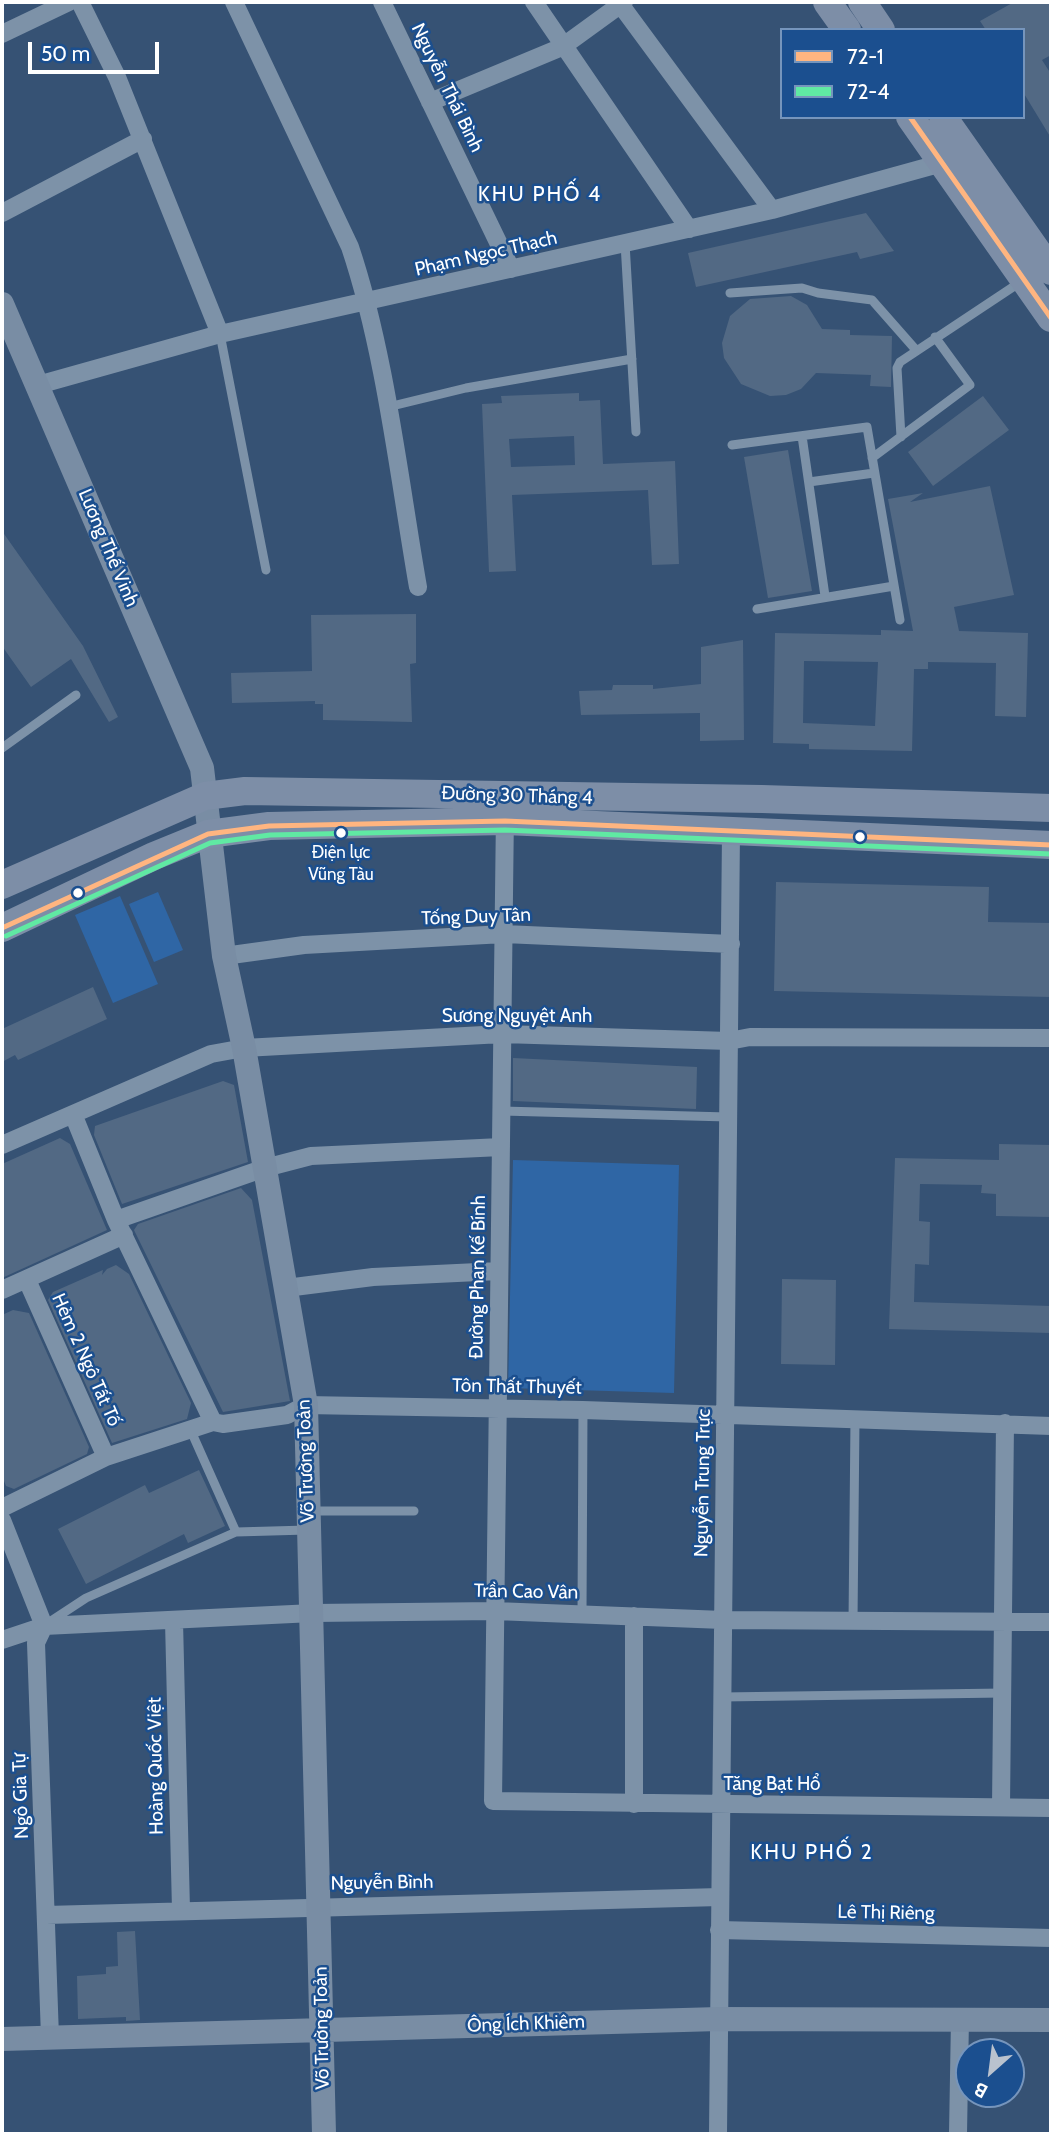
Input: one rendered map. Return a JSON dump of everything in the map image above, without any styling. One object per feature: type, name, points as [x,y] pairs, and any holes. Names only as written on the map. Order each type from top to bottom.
[{"type":"main road","points":[[827,2],[846,28]]},
{"type":"main road","points":[[862,2],[880,28]]},
{"type":"main road","points":[[911,119],[942,163],[1039,279]]},
{"type":"main road","points":[[944,119],[1039,279],[1051,316]]},
{"type":"main road","name":"Đường 30 Tháng 4","points":[[2,885],[205,796],[245,792],[505,808],[732,832],[1051,845]]},
{"type":"main road","points":[[938,841],[939,805]]},
{"type":"main road","name":"Đường 30 Tháng 4","points":[[2,928],[208,834],[269,826],[505,808],[939,805],[1051,808]]},
{"type":"street","points":[[2,34],[69,2]]},
{"type":"street","points":[[80,2],[117,77],[220,334]]},
{"type":"street","points":[[234,2],[350,247],[366,303],[418,587]]},
{"type":"street","name":"Nguyễn Thái Bình","points":[[382,2],[511,269]]},
{"type":"street","points":[[534,2],[562,47],[689,229]]},
{"type":"street","points":[[430,102],[562,47],[622,3],[772,210]]},
{"type":"street","points":[[2,213],[143,139]]},
{"type":"street","name":"Phạm Ngọc Thạch","points":[[38,385],[220,334],[772,210],[942,163]]},
{"type":"street","name":"Lương Thế Vinh","points":[[2,304],[202,768],[205,796]]},
{"type":"street","name":"Võ Trường Toản","points":[[205,796],[224,956],[244,1048],[306,1405],[318,1905],[324,2030],[324,2134]]},
{"type":"street","name":"Đường Phan Kế Bính","points":[[493,1801],[505,808]]},
{"type":"street","name":"Nguyễn Trung Trực","points":[[718,2134],[732,832]]},
{"type":"street","name":"Tống Duy Tân","points":[[224,956],[303,945],[503,934],[731,944]]},
{"type":"street","name":"Sương Nguyệt Anh","points":[[2,1145],[211,1054],[244,1048],[502,1034],[729,1041],[750,1037],[1051,1038]]},
{"type":"street","points":[[73,1114],[120,1228],[213,1422]]},
{"type":"street","points":[[2,1290],[27,1280],[120,1228],[265,1168],[311,1156],[339,1153],[501,1147]]},
{"type":"street","points":[[286,1288],[373,1277],[499,1271]]},
{"type":"street","name":"Hẻm 2 Ngô Tất Tố","points":[[27,1280],[106,1457]]},
{"type":"street","name":"Tôn Thất Thuyết","points":[[2,1508],[106,1457],[191,1432],[213,1422],[223,1424],[286,1415],[306,1405],[583,1410],[1051,1426]]},
{"type":"street","points":[[1001,1806],[1005,1423]]},
{"type":"street","points":[[2,1520],[44,1626]]},
{"type":"street","name":"Trần Cao Vân","points":[[2,1640],[44,1626],[313,1613],[495,1611],[723,1620],[1051,1622]]},
{"type":"street","points":[[634,1616],[634,1804]]},
{"type":"street","name":"Hoàng Quốc Việt","points":[[174,1621],[181,1910]]},
{"type":"street","name":"Ngô Gia Tự","points":[[44,1626],[36,1643],[50,2038]]},
{"type":"street","name":"Tăng Bạt Hổ","points":[[493,1801],[1051,1808]]},
{"type":"street","name":"Nguyễn Bình","points":[[46,1915],[318,1905],[720,1896]]},
{"type":"street","name":"Lê Thị Riêng","points":[[719,1930],[1051,1938]]},
{"type":"street","points":[[958,2134],[960,2018]]},
{"type":"street","name":"Ông Ích Khiêm","points":[[2,2039],[719,2019],[1051,2020]]},
{"type":"lane","points":[[625,243],[636,432]]},
{"type":"lane","points":[[901,437],[897,368],[935,337],[1039,279]]},
{"type":"lane","points":[[730,293],[802,288],[818,293],[872,300],[916,350]]},
{"type":"lane","points":[[220,334],[266,569]]},
{"type":"lane","points":[[872,458],[970,385],[935,337]]},
{"type":"lane","points":[[387,408],[466,388],[632,359]]},
{"type":"lane","points":[[732,445],[867,427],[900,620]]},
{"type":"lane","points":[[802,436],[825,596]]},
{"type":"lane","points":[[808,482],[874,473]]},
{"type":"lane","points":[[757,609],[894,586]]},
{"type":"lane","points":[[2,748],[76,695]]},
{"type":"lane","points":[[502,1111],[728,1117]]},
{"type":"lane","points":[[582,1614],[583,1410]]},
{"type":"lane","points":[[853,1621],[855,1419]]},
{"type":"lane","points":[[191,1432],[236,1532]]},
{"type":"lane","points":[[44,1626],[86,1598],[236,1532],[308,1520],[414,1511]]},
{"type":"lane","points":[[722,1697],[1003,1693]]},
{"type":"shaded area","points":[[158,892],[183,950],[154,962],[129,904]]},
{"type":"shaded area","points":[[120,896],[158,984],[113,1003],[75,915]]},
{"type":"shaded area","points":[[513,1160],[679,1165],[674,1393],[508,1388]]},
{"type":"building","points":[[1014,2],[1051,2],[1051,55],[1042,60],[1051,74],[1051,138],[1025,95],[1025,28],[985,28],[980,21]]},
{"type":"building","points":[[866,213],[894,251],[860,259],[857,252],[696,287],[688,253]]},
{"type":"building","points":[[791,296],[807,305],[822,329],[850,330],[850,335],[892,336],[891,387],[870,386],[871,375],[816,373],[801,389],[786,395],[770,396],[741,384],[724,358],[722,343],[730,316],[750,299]]},
{"type":"building","points":[[579,393],[579,401],[600,400],[603,464],[675,461],[679,564],[652,565],[648,490],[512,495],[516,571],[489,572],[482,404],[502,403],[501,396]],"holes":[[[574,436],[575,465],[511,467],[509,439]]]},
{"type":"building","points":[[983,396],[1009,430],[933,486],[908,452]]},
{"type":"building","points":[[788,450],[812,591],[768,598],[744,457]]},
{"type":"building","points":[[990,486],[1014,595],[954,607],[959,631],[1028,633],[1026,717],[995,716],[996,663],[928,662],[928,669],[914,669],[912,751],[809,749],[809,744],[773,743],[775,633],[881,635],[881,630],[913,631],[888,499],[923,493],[910,502]],"holes":[[[804,661],[878,662],[875,726],[803,723]]]},
{"type":"building","points":[[2,531],[83,646],[118,717],[109,722],[71,659],[31,687],[2,646]]},
{"type":"building","points":[[416,614],[416,663],[410,664],[412,722],[323,720],[323,704],[315,704],[315,701],[232,703],[231,673],[312,671],[311,615]]},
{"type":"building","points":[[743,640],[744,740],[700,741],[700,713],[581,715],[579,691],[612,690],[613,685],[653,685],[653,689],[701,684],[701,647]]},
{"type":"building","points":[[776,882],[989,887],[988,922],[1051,923],[1051,997],[774,991]]},
{"type":"building","points":[[93,987],[107,1019],[18,1060],[15,1055],[2,1062],[2,1029]]},
{"type":"building","points":[[513,1058],[697,1067],[696,1109],[513,1101]]},
{"type":"building","points":[[223,1081],[234,1085],[248,1162],[122,1204],[94,1135],[95,1126]]},
{"type":"building","points":[[60,1138],[70,1144],[107,1230],[2,1278],[2,1164]]},
{"type":"building","points":[[999,1144],[1051,1145],[1051,1217],[996,1216],[996,1194],[981,1193],[982,1185],[920,1184],[919,1221],[930,1222],[929,1265],[915,1264],[914,1302],[1051,1306],[1051,1333],[889,1329],[895,1158],[999,1160]]},
{"type":"building","points":[[241,1188],[252,1200],[290,1401],[223,1412],[134,1230],[138,1224]]},
{"type":"building","points":[[116,1265],[129,1274],[191,1403],[187,1419],[112,1443],[48,1300],[53,1292],[103,1270],[102,1275]]},
{"type":"building","points":[[782,1279],[836,1280],[835,1365],[781,1364]]},
{"type":"building","points":[[13,1310],[29,1313],[89,1447],[87,1454],[14,1489],[6,1486],[2,1476],[2,1315]]},
{"type":"building","points":[[199,1470],[225,1526],[188,1543],[184,1534],[86,1584],[58,1529],[145,1485],[149,1493]]},
{"type":"building","points":[[135,1931],[140,2020],[126,2021],[126,2017],[78,2019],[77,1976],[106,1974],[106,1967],[118,1966],[117,1932]]},
{"type":"transit line","name":"72-1","points":[[911,119],[1051,318]]},
{"type":"transit line","name":"72-1","points":[[2,928],[208,834],[269,826],[505,821],[1051,845]]},
{"type":"transit line","name":"72-4","points":[[6,936],[210,843],[270,835],[505,830],[1051,854]]},
{"type":"place","name":"Điện lực Vũng Tàu","points":[[341,833]]},
{"type":"district","name":"KHU PHỐ 4","points":[[540,195]]},
{"type":"district","name":"KHU PHỐ 2","points":[[812,1853]]}]
